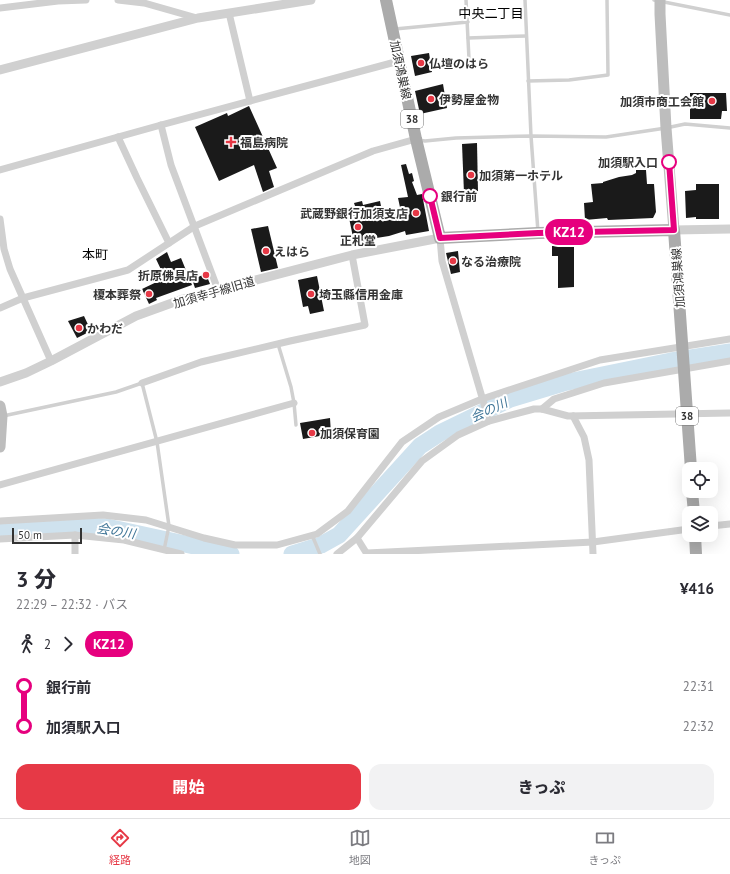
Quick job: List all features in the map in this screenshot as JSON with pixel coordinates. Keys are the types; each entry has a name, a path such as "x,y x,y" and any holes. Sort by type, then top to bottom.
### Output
{"main road":[{"name":"加須鴻巣線","path":"386,0 416,140 440,238"},
{"path":"440,238 538,233 674,230 658,0"},
{"name":"加須鴻巣線","path":"674,230 690,462"},
{"path":"0,447 1,411"},
{"path":"695,542 696,554"}],"street":[{"path":"0,8 58,1 86,0"},
{"path":"118,0 144,2 198,18"},
{"path":"0,70 198,18 289,2 311,0"},
{"path":"229,13 250,101"},
{"path":"0,170 399,61"},
{"path":"161,125 171,165 218,290"},
{"path":"118,137 169,243"},
{"path":"0,308 23,298 128,270 195,226 373,152 416,140"},
{"path":"0,219 4,249 10,268 51,361"},
{"path":"674,230 730,229"},
{"path":"440,238 442,261 489,421"},
{"name":"加須幸手線旧道","path":"0,382 26,373 51,361 136,316 183,299 352,255 440,238"},
{"path":"142,383 201,362 366,325 352,255"},
{"path":"0,521 103,515 146,520 204,538 235,545 277,545 317,534 348,511 402,442 439,417 482,399 600,360 682,348 730,338"},
{"path":"542,409 554,399 604,383 683,366 730,362"},
{"path":"0,485 294,403"},
{"path":"337,554 357,538 422,461 458,435 489,421 534,409 542,409 573,416 730,413"},
{"path":"573,416 584,437 589,460 593,554"},
{"path":"718,525 730,524"},
{"path":"357,538 367,553 593,542 682,530"},
{"path":"75,535 75,554"},
{"path":"0,539 75,535 124,540 181,554"}],"lane":[{"path":"466,0 469,59"},
{"path":"525,0 531,136 538,233"},
{"path":"528,81 569,80 608,74 607,0"},
{"path":"658,0 730,15"},
{"path":"392,29 468,22"},
{"path":"468,38 526,36"},
{"path":"416,140 425,142 456,138 531,136 606,137 685,124 730,128"},
{"path":"278,344 291,387 296,425"},
{"path":"1,411 116,392 142,383 156,442 169,526 164,550"},
{"path":"312,535 320,554"}],"building":[{"path":"429,53 432,72 415,76 411,56"},
{"path":"443,84 447,108 420,114 415,91"},
{"path":"690,93 726,93 727,111 722,111 721,119 690,119"},
{"path":"249,106 277,168 269,171 274,187 263,192 254,165 219,181 195,127 227,113 228,116"},
{"path":"477,143 478,192 464,193 462,144"},
{"path":"406,164 409,174 412,173 414,181 412,182 417,195 422,194 429,231 406,235 405,231 389,236 370,239 371,243 355,247 347,208 355,206 354,203 362,201 363,205 380,201 383,216 401,212 398,198 408,197 401,165"},
{"path":"636,170 646,170 647,184 654,184 656,212 653,218 608,220 607,218 585,220 584,203 593,202 591,184 603,183 619,177 632,175 636,173"},
{"path":"696,184 719,184 719,219 696,219 696,217 686,218 685,191 696,190"},
{"path":"268,226 278,268 261,272 251,229"},
{"path":"552,246 574,246 574,287 558,288 558,256 552,256"},
{"path":"458,251 460,272 451,274 446,253"},
{"path":"167,252 171,262 181,258 192,285 156,298 157,300 149,304 142,289 165,278 156,259"},
{"path":"206,274 210,284 195,288 192,279"},
{"path":"317,276 324,311 310,314 308,306 303,307 298,280"},
{"path":"84,316 91,331 77,338 68,321"},
{"path":"330,418 331,434 303,439 300,423"}],"waterway":[{"name":"会の川","path":"292,554 321,545 339,535 420,446 440,433 510,399 563,383 671,361 730,352"},
{"name":"会の川","path":"0,529 40,525 107,527 231,554"}],"bus line":[{"name":"KZ12","path":"430,196 440,238 538,233 674,230 669,162"}],"place":[{"name":"仏壇のはら","path":"421,63"},
{"name":"伊勢屋金物","path":"431,99"},
{"name":"加須市商工会館","path":"712,101"},
{"name":"福島病院","path":"231,142"},
{"name":"加須駅入口","path":"669,162"},
{"name":"加須第一ホテル","path":"471,175"},
{"name":"銀行前","path":"430,196"},
{"name":"武蔵野銀行加須支店","path":"416,213"},
{"name":"正札堂","path":"358,227"},
{"name":"えはら","path":"266,251"},
{"name":"なる治療院","path":"453,261"},
{"name":"折原佛具店","path":"206,275"},
{"name":"榎本葬祭","path":"149,294"},
{"name":"埼玉縣信用金庫","path":"311,294"},
{"name":"かわだ","path":"79,328"},
{"name":"加須保育園","path":"312,433"}],"district":[{"name":"中央二丁目","path":"491,13"},
{"name":"本町","path":"95,254"}]}
